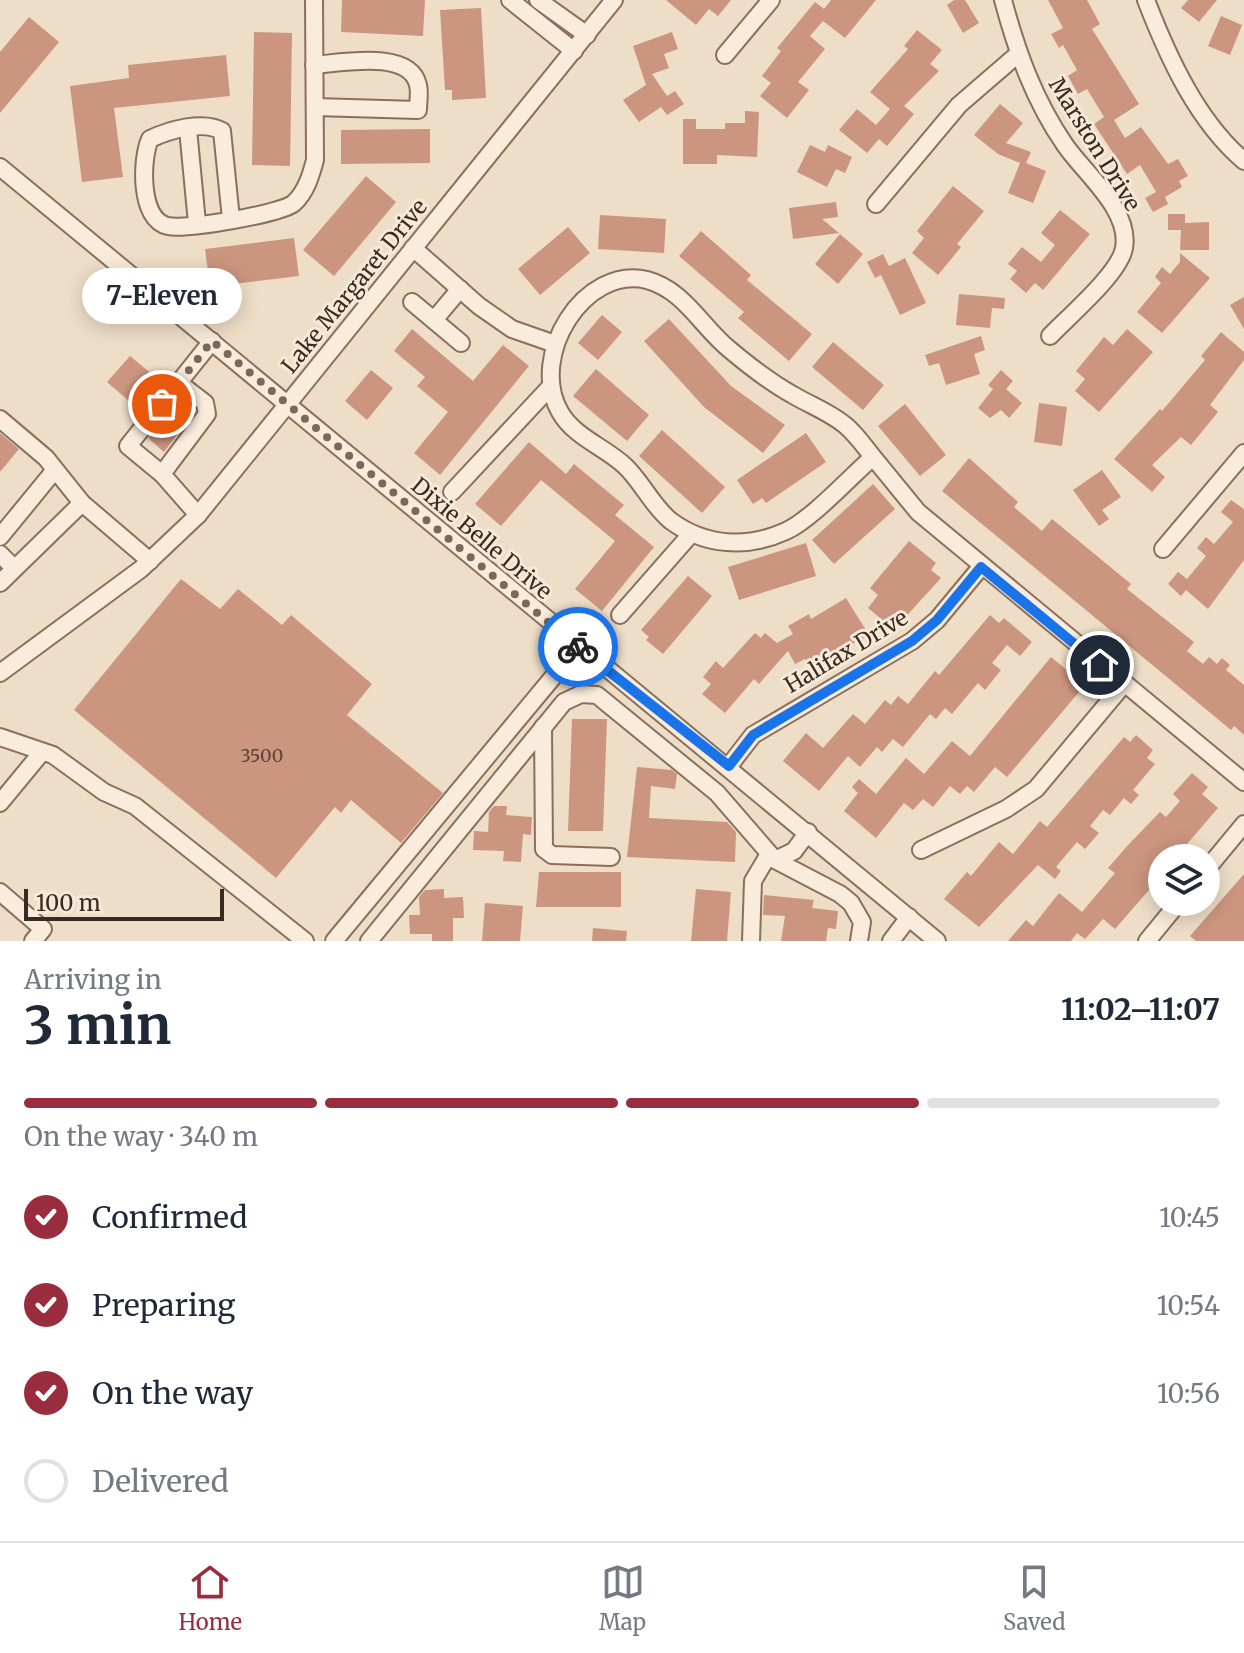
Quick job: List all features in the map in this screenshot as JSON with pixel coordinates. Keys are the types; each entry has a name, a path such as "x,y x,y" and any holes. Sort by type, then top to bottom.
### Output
{"street":[{"path":"231,219 222,131 213,126 167,131 150,139 143,155 147,204 157,219 168,226 197,223 276,214 294,203 308,184 315,160 314,0"},
{"path":"510,0 574,51"},
{"path":"538,0 587,35"},
{"name":"Lake Margaret Drive","path":"0,673 150,561 198,515 614,0"},
{"path":"725,55 771,0"},
{"name":"Marston Drive","path":"1003,0 1018,54 1037,100 1065,145 1122,222 1124,248 1116,265 1050,336"},
{"path":"1146,0 1161,37 1196,103 1226,145 1244,161"},
{"path":"876,204 959,105 1018,54"},
{"path":"314,65 399,63 411,71 418,84 418,110 315,107"},
{"path":"188,129 197,223"},
{"name":"Dixie Belle Drive","path":"0,167 578,647 729,766 808,832 914,929 937,941"},
{"path":"413,248 512,329 555,344"},
{"path":"873,457 787,531 722,544 691,534 668,519 623,464 578,433 560,413 551,386 549,358 571,313 597,291 626,276 650,281 674,292 727,348 848,427 873,457 918,512 1123,685 1244,782"},
{"path":"434,320 460,289"},
{"path":"412,302 461,343"},
{"path":"198,515 162,474 128,446 212,341"},
{"path":"162,474 207,414 205,403 179,383"},
{"path":"452,492 551,386"},
{"path":"0,419 46,458 82,503 150,561"},
{"path":"1163,549 1244,453"},
{"path":"0,537 54,471"},
{"path":"0,583 82,503"},
{"path":"620,615 691,534"},
{"path":"0,554 14,568"},
{"name":"Halifax Drive","path":"729,766 753,735 912,641 937,620 981,567"},
{"path":"334,941 578,647"},
{"path":"921,850 1006,809 1036,789 1123,685"},
{"path":"369,941 564,702 581,694 597,695 717,793 772,857 851,903 862,922 859,941"},
{"path":"543,727 544,849 560,856 611,857"},
{"path":"0,737 53,755 104,792 135,806 305,941"},
{"path":"0,803 42,752"},
{"path":"1220,853 1244,824"},
{"path":"751,941 753,881 772,857 794,851 808,832"},
{"path":"0,892 43,929 33,941"},
{"path":"1147,941 1168,916"},
{"path":"891,941 914,929"}],"building":[{"path":"342,0 425,0 423,36 341,32"},
{"path":"666,0 731,0 718,16 709,9 696,25"},
{"path":"831,0 876,0 845,38 823,21 810,36 825,49 798,82 809,90 787,118 760,96 771,83 762,76 781,51 777,48 815,2 824,9"},
{"path":"954,0 965,0 979,23 963,33 947,5"},
{"path":"1048,0 1087,0 1100,24 1092,29 1139,104 1114,120 1125,138 1141,127 1168,164 1178,159 1188,176 1179,181 1182,187 1165,197 1168,204 1153,212 1145,198 1156,192 1140,165 1127,174 1094,124 1104,117 1087,89 1078,94 1068,76 1077,70 1063,45 1059,48 1051,34 1063,28"},
{"path":"1188,0 1217,0 1199,22 1181,8"},
{"path":"481,8 486,98 452,100 452,90 445,90 440,10"},
{"path":"1221,16 1242,25 1230,55 1208,46"},
{"path":"29,17 59,42 0,113 0,52"},
{"path":"917,30 942,50 930,64 939,71 904,106 914,114 887,146 879,139 867,153 839,130 857,109 876,125 890,109 870,92 908,49 904,46"},
{"path":"254,32 292,33 290,166 252,165"},
{"path":"672,32 678,49 664,54 669,68 652,74 667,96 675,91 684,104 667,115 661,107 639,122 623,100 646,85 633,46"},
{"path":"226,55 230,96 114,108 123,177 82,182 70,86 129,78 128,65"},
{"path":"1000,104 1023,123 1006,143 1031,152 1026,163 1046,171 1033,203 1008,193 1020,163 998,154 974,135"},
{"path":"745,111 759,112 757,157 717,155 717,164 683,164 683,119 696,119 696,129 725,129 725,123 745,123"},
{"path":"430,129 430,163 341,164 341,130"},
{"path":"810,145 825,152 828,145 852,157 845,173 836,169 827,187 797,172"},
{"path":"366,176 396,202 334,276 303,250"},
{"path":"953,186 984,211 957,244 961,247 938,275 912,253 924,238 917,231"},
{"path":"836,202 838,217 822,219 839,233 793,239 789,208"},
{"path":"1060,210 1090,234 1043,290 1035,283 1026,293 1010,279 1017,271 1008,264 1022,247 1041,262 1055,245 1041,233"},
{"path":"1168,214 1185,214 1185,223 1209,222 1209,250 1180,250 1181,230 1168,230"},
{"path":"600,215 666,219 664,253 598,249"},
{"path":"568,227 590,253 540,295 518,269"},
{"path":"701,231 751,275 747,280 812,334 789,361 738,318 744,312 679,256"},
{"path":"840,234 863,254 838,284 815,264"},
{"path":"294,238 299,276 210,287 205,249"},
{"path":"1180,253 1210,278 1162,333 1137,312 1161,283 1155,277 1162,267 1170,274 1180,262"},
{"path":"883,254 889,266 905,258 926,303 900,315 881,275 875,278 867,262"},
{"path":"959,294 1005,298 1004,309 992,308 990,328 956,325"},
{"path":"1244,297 1244,329 1230,305"},
{"path":"602,315 622,332 598,360 578,343"},
{"path":"669,319 731,386 785,425 763,453 704,407 644,341"},
{"path":"412,329 473,381 503,345 529,366 440,475 414,453 448,412 417,386 425,377 394,351"},
{"path":"1127,329 1153,352 1099,412 1075,391 1085,379 1076,371 1104,337 1113,345"},
{"path":"1221,332 1244,352 1244,360 1210,405 1218,412 1191,445 1181,437 1152,465 1165,477 1152,492 1114,459 1160,409 1162,411 1205,360 1201,356"},
{"path":"981,336 985,350 974,354 980,374 946,385 939,363 929,366 925,355"},
{"path":"833,342 884,385 863,410 812,367"},
{"path":"130,356 153,375 130,402 107,382"},
{"path":"596,369 649,415 627,441 573,396"},
{"path":"371,370 393,388 367,420 345,401"},
{"path":"1001,370 1013,381 1006,389 1022,403 1009,418 1001,410 990,418 978,408 993,389 988,385"},
{"path":"181,398 195,411 164,452 148,438"},
{"path":"1039,403 1067,407 1062,446 1034,442"},
{"path":"905,404 946,455 920,476 878,426"},
{"path":"662,430 725,487 702,513 639,456"},
{"path":"0,433 19,449 0,472"},
{"path":"806,433 826,462 766,503 762,498 753,504 737,480"},
{"path":"529,442 566,474 574,464 624,505 615,515 654,547 602,611 575,589 615,541 541,480 501,526 475,504"},
{"path":"969,458 1018,502 1014,507 1042,531 1052,519 1131,584 1127,589 1194,642 1187,651 1203,664 1209,657 1217,664 1222,658 1230,665 1226,670 1244,685 1244,735 1234,726 1231,730 942,491"},
{"path":"1102,470 1121,497 1102,510 1109,519 1099,526 1073,490"},
{"path":"873,484 895,509 834,564 812,540"},
{"path":"1231,500 1244,509 1244,560 1208,609 1186,590 1181,596 1168,584 1178,572 1187,579 1206,556 1197,548 1206,537 1214,544 1233,522 1221,512"},
{"path":"909,541 936,563 931,570 941,578 900,623 892,617 887,624 868,608 878,595 870,588"},
{"path":"806,543 816,576 739,600 728,567"},
{"path":"688,576 712,596 663,654 646,640 649,637 641,630"},
{"path":"181,579 220,609 238,589 282,625 291,615 372,684 347,715 443,793 401,843 351,800 341,813 335,807 276,878 74,710"},
{"path":"846,598 869,635 810,667 805,659 795,664 788,651 759,684 754,679 725,713 702,694 711,684 703,677 716,661 723,668 755,633 761,638 765,633 777,643 793,634 788,626 809,614 811,619"},
{"path":"990,615 999,623 1004,618 1032,642 1020,656 1007,645 992,663 1001,670 985,690 978,683 952,714 945,708 936,719 930,714 903,747 893,739 882,752 877,747 860,767 848,756 819,791 783,761 806,733 823,748 853,714 865,724 885,700 891,705 898,696 908,704 935,671 939,675"},
{"path":"1051,657 1085,685 1007,777 995,767 974,792 967,786 960,794 950,786 933,807 923,799 913,810 904,803 876,838 844,811 858,793 852,787 859,779 876,794 906,758 924,774 952,741 970,756"},
{"path":"572,719 607,719 603,831 568,831"},
{"path":"1136,735 1153,750 1147,758 1155,764 1133,790 1139,795 1131,804 1124,798 1110,815 1103,810 1090,826 1099,833 1085,849 1077,842 1056,867 1061,871 1055,879 1038,865 979,927 944,899 967,872 971,876 999,842 1013,854 1040,821 1047,827 1124,737 1130,742"},
{"path":"637,767 672,770 677,774 675,789 651,786 649,818 727,822 736,832 735,862 627,857"},
{"path":"1192,773 1208,787 1202,794 1218,808 1187,844 1148,844 1148,891 1115,929 1103,919 1085,939 1077,933 1071,941 1008,941 1026,920 1033,926 1059,893 1082,912 1115,873 1108,868 1129,844 1160,812 1166,817 1180,801 1173,794"},
{"path":"494,806 507,806 506,815 532,817 531,835 523,834 521,862 503,861 504,851 473,850 474,831 488,832 489,812"},
{"path":"539,872 621,872 621,907 536,907"},
{"path":"1244,874 1244,941 1196,941 1190,936 1207,916 1220,916 1220,902"},
{"path":"444,889 444,898 463,897 464,918 453,918 453,941 432,941 432,934 410,934 409,915 420,915 419,897 425,890"},
{"path":"696,889 731,892 727,941 691,941"},
{"path":"764,895 814,900 812,908 838,911 836,929 828,928 826,941 781,941 785,916 763,915"},
{"path":"485,903 523,906 520,941 482,941"},
{"path":"593,928 627,931 626,941 592,941"}],"way so far":[{"path":"162,404 212,341 578,647"}],"place":[{"name":"7-Eleven","path":"162,404"}],"route":[{"path":"578,647 729,766 753,735 912,641 937,620 981,567 1100,665"}]}
